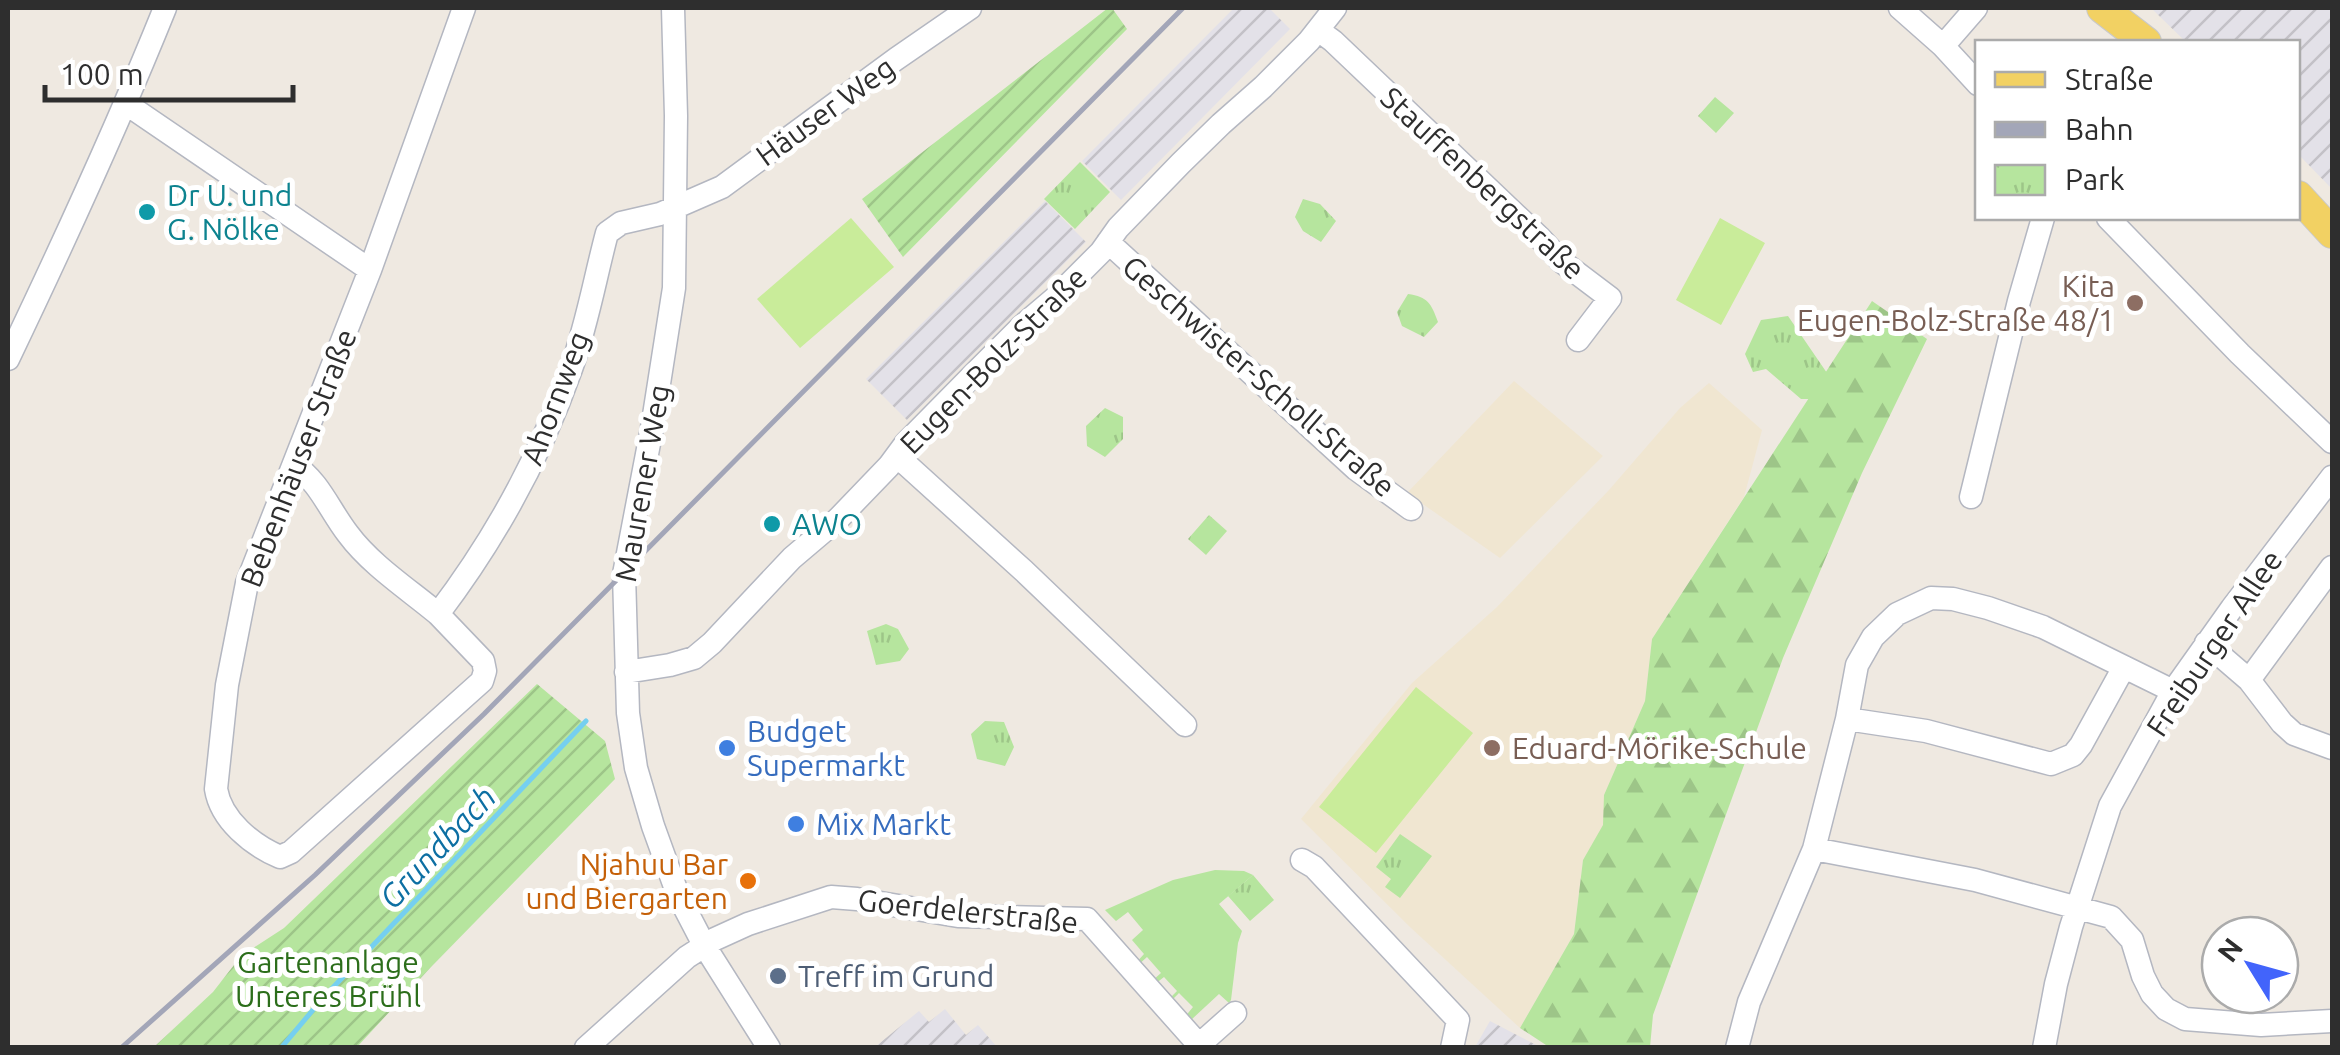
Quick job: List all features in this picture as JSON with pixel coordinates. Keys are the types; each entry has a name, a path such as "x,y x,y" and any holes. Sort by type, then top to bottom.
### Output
{"main road":[{"path":"2102,8 2143,40"},
{"path":"2300,198 2332,233"}],"street":[{"path":"8,359 165,8"},
{"name":"Bebenhäuser Straße","path":"438,614 482,661 482,681 290,852 280,857 265,851 226,816 216,788 227,684 247,583 370,270 464,8"},
{"name":"Maurener Weg","path":"674,8 674,288 624,574 628,713 639,778 678,894 704,946 769,1048"},
{"name":"Häuser Weg","path":"676,208 722,187 970,8"},
{"name":"Eugen-Bolz-Straße","path":"626,672 670,665 704,651 792,558 838,520 974,374 1054,300 1194,150 1263,88 1336,8"},
{"path":"1900,8 1975,81"},
{"path":"1943,46 1976,12"},
{"name":"Stauffenbergstraße","path":"1318,30 1561,261 1610,298 1578,340"},
{"path":"125,103 370,270"},
{"name":"Ahornweg","path":"438,614 487,546 526,476 572,365 607,234 621,223 676,208"},
{"path":"1971,497 2041,220"},
{"path":"2110,220 2332,442"},
{"name":"Geschwister-Scholl-Straße","path":"1108,242 1356,469 1411,509"},
{"path":"897,456 1185,725"},
{"path":"294,465 310,476 349,537 438,614"},
{"name":"Freiburger Allee","path":"2044,1048 2056,984 2110,806 2173,691 2332,477"},
{"path":"2249,680 2332,567"},
{"path":"1738,1048 1750,1002 1814,848 1857,665 1873,636 1897,614 1931,598 1966,602 2040,626 2173,691"},
{"path":"2206,643 2249,680 2294,734 2332,748"},
{"path":"1847,719 1926,731 2050,764 2072,755 2081,745 2124,667"},
{"path":"1814,848 1975,880 2110,917 2132,940 2152,994 2166,1009 2185,1019 2261,1025 2332,1021"},
{"path":"1302,860 1314,867 1458,1020 1452,1048"},
{"name":"Goerdelerstraße","path":"704,946 748,924 831,897 958,916 1087,918 1198,1045 1235,1013"},
{"path":"586,1048 704,946"}],"shaded area":[{"path":"1234,8 1269,8 1290,29 1121,200 1082,161"},
{"path":"2151,8 2332,8 2332,189 2300,156 2300,40 2184,40"},
{"path":"1045,201 1086,242 907,420 866,379"},
{"path":"1514,381 1603,456 1500,558 1407,493"},
{"name":"Eduard-Mörike-Schule","path":"1709,383 1762,430 1744,497 1652,639 1645,701 1604,795 1604,825 1583,860 1574,934 1520,1028 1301,819 1412,683 1497,607 1609,490 1680,408"},
{"path":"945,1009 966,1035 978,1025 997,1047 875,1047 919,1011 929,1022"},
{"path":"1490,1021 1540,1047 1475,1047"}],"green space":[{"path":"1108,8 1127,29 903,257 862,199"},
{"path":"1715,97 1734,113 1716,133 1698,116"},
{"path":"1080,162 1110,192 1075,229 1044,199"},
{"path":"1303,199 1320,204 1336,221 1321,242 1303,231 1295,217"},
{"path":"851,218 894,267 800,348 757,299"},
{"path":"1720,218 1765,243 1721,325 1676,300"},
{"path":"1408,294 1428,302 1438,322 1424,337 1402,326 1397,312"},
{"path":"1872,301 1927,339 1862,473 1783,658 1653,1015 1650,1047 1549,1047 1520,1028 1574,934 1583,860 1603,825 1604,795 1645,701 1652,639"},
{"path":"1788,316 1827,373 1811,399 1801,399 1766,369 1753,372 1745,354 1761,320"},
{"path":"1105,408 1123,417 1123,439 1105,457 1087,446 1086,426"},
{"path":"1209,515 1227,531 1206,555 1188,539"},
{"path":"886,624 898,629 909,649 900,661 876,665 867,631"},
{"name":"Gartenanlage Unteres Brühl","path":"537,684 605,741 615,779 357,1047 154,1047 213,992 241,956 284,928"},
{"path":"1416,687 1473,733 1376,853 1319,807"},
{"path":"985,721 1004,722 1014,747 1005,766 977,759 971,734"},
{"path":"1400,834 1432,856 1400,898 1385,887 1391,879 1376,867"},
{"path":"1215,870 1253,875 1219,904 1242,931 1231,1000 1229,1003 1219,994 1191,1020 1184,1018 1193,1007 1179,993 1168,1000 1177,991 1164,977 1155,984 1152,981 1161,973 1147,957 1135,964 1144,954 1132,940 1143,930 1128,912 1116,921 1105,910 1173,880"},
{"path":"1253,875 1274,900 1250,921 1228,896"}],"waterway":[{"name":"Grundbach","path":"281,1048 323,998 586,721"}],"railway":[{"path":"121,1048 315,875 484,714 1183,8"}],"place":[{"name":"Dr U. und G. Nölke","path":"147,212"},
{"name":"Kita Eugen-Bolz-Straße 48/1","path":"2135,303"},
{"name":"AWO","path":"772,524"},
{"name":"Budget Supermarkt","path":"727,748"},
{"name":"Eduard-Mörike-Schule","path":"1492,748"},
{"name":"Mix Markt","path":"796,824"},
{"name":"Njahuu Bar und Biergarten","path":"748,881"},
{"name":"Treff im Grund","path":"778,976"}]}
